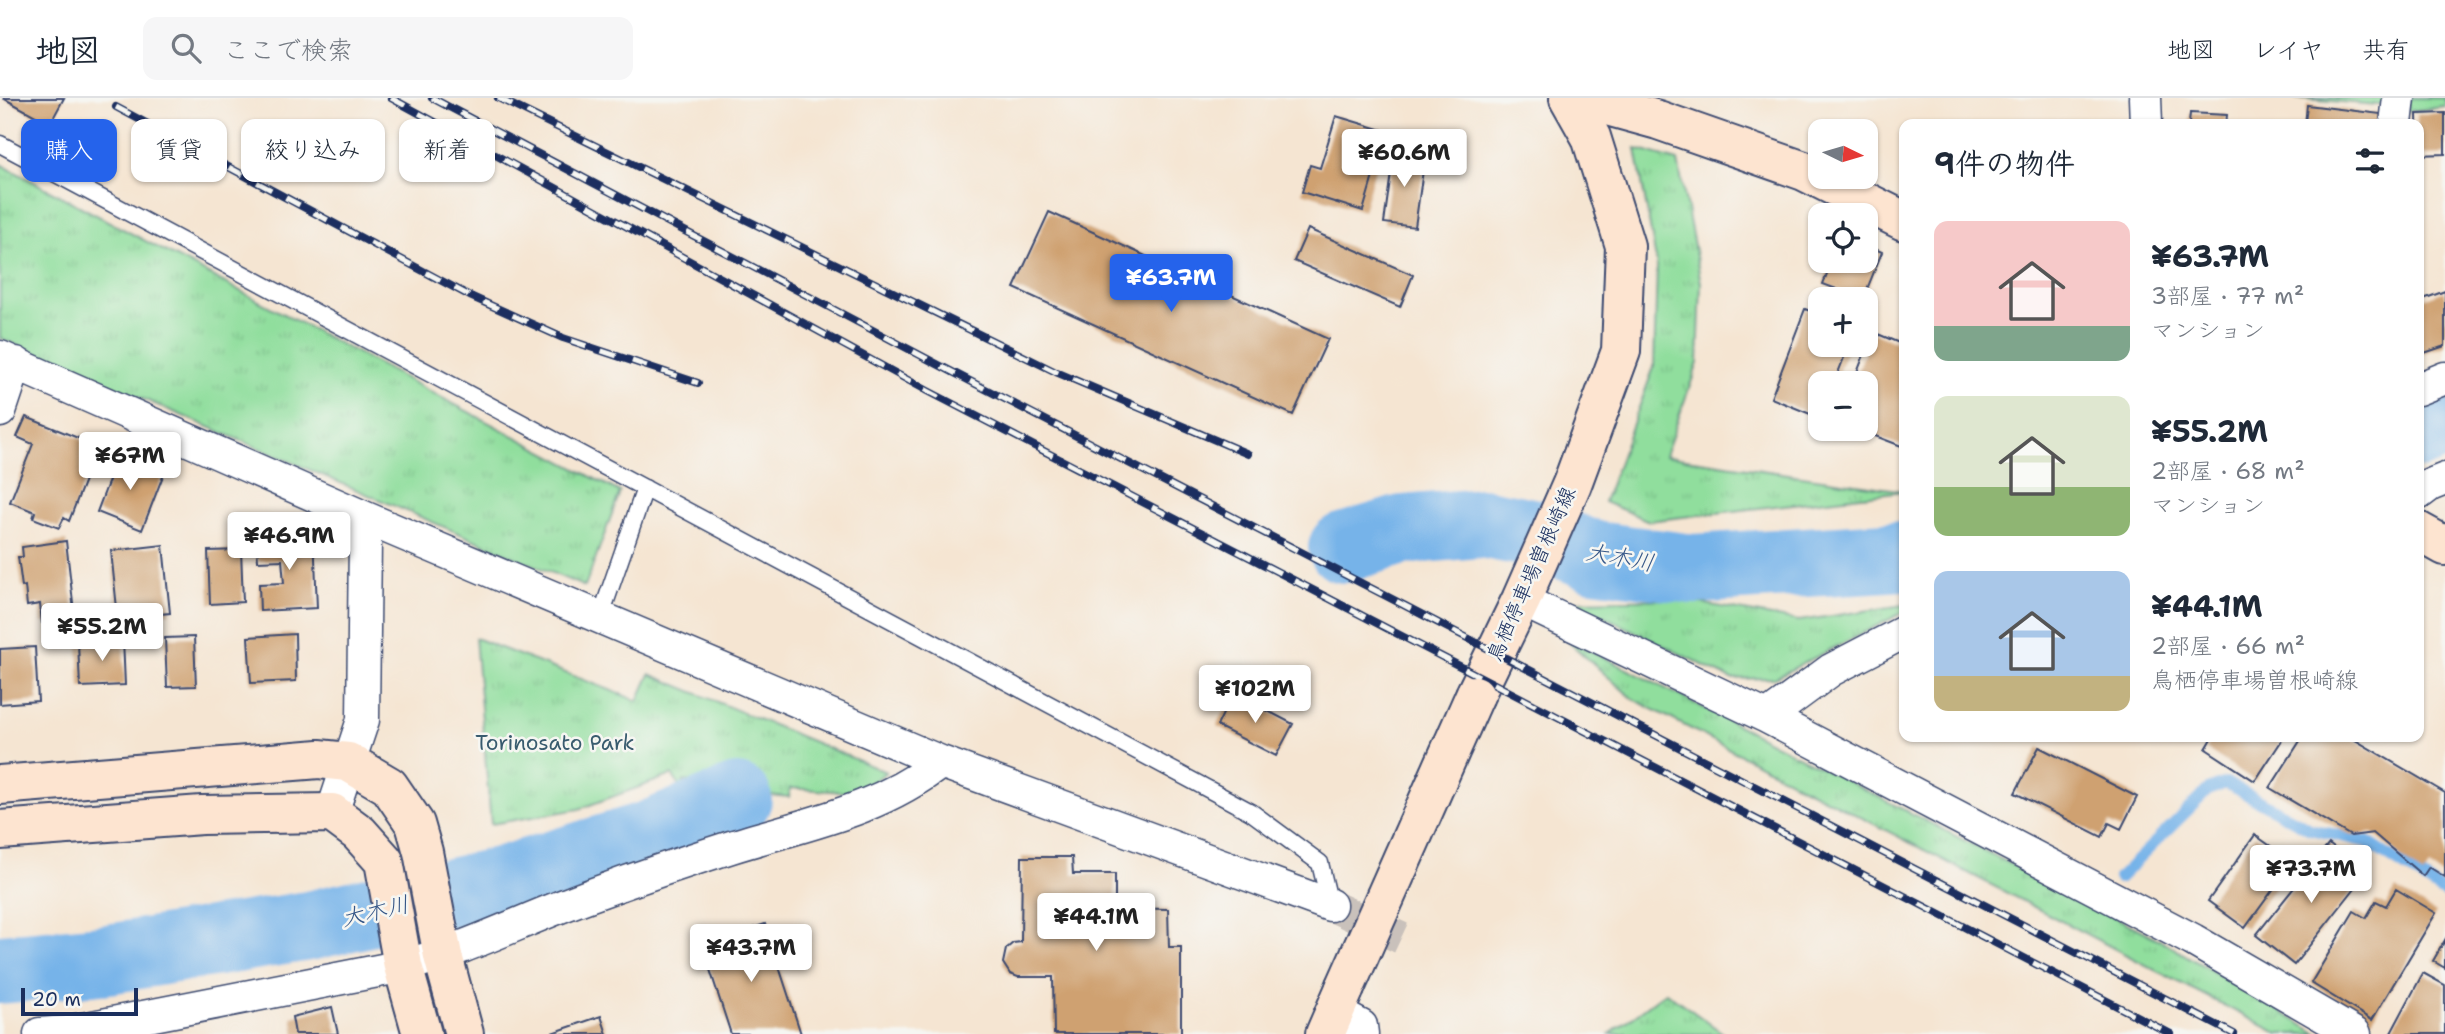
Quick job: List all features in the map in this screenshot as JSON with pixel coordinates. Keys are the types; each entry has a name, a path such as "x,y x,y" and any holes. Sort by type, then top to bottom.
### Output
{"main road":[{"name":"鳥栖停車場曽根崎線","path":"1342,1017 1475,695 1521,600 1572,484 1621,351 1625,246 1591,137 1569,98"},
{"path":"1578,98 1658,120 1804,171 1899,218"},
{"path":"2424,534 2445,546"},
{"path":"0,785 319,759 348,762 389,786 415,824 443,956 464,1034"},
{"path":"0,830 202,815 332,813 359,833 384,861 403,966 422,1034"}],"street":[{"path":"2145,98 2146,119"},
{"path":"2397,119 2399,98"},
{"path":"0,411 8,360 368,519 941,762 1330,905"},
{"path":"2424,386 2445,378"},
{"path":"2424,490 2445,479"},
{"path":"332,813 363,720 365,539 368,519"},
{"path":"1521,600 1767,718 2193,940 2355,1034"},
{"path":"1767,718 1831,670 1899,635"},
{"path":"58,1033 443,956 589,896 730,848 856,811 916,782 941,762"}],"lane":[{"path":"0,144 1251,812 1320,863 1330,905"},
{"path":"600,618 645,488"}],"green space":[{"path":"2294,98 2389,98 2389,106"},
{"path":"2409,98 2445,98 2445,107 2407,111"},
{"path":"1636,149 1678,161 1701,283 1698,363 1665,456 1899,492 1649,521 1604,502 1654,367 1657,266"},
{"path":"0,164 21,175 21,182 34,182 620,492 585,587 0,338"},
{"path":"1678,599 1799,621 1899,606 1899,615 1775,678 1731,679 1573,601"},
{"path":"1562,636 2160,940 2318,1034 2279,1034 1633,699"},
{"name":"Torinosato Park","path":"475,638 638,701 650,674 886,772 858,793 790,788 789,797 746,793 746,787 684,781 682,789 672,775 579,809 491,824"},
{"path":"1666,992 1724,1034 1610,1034"}],"building":[{"path":"3,98 64,98 53,119 41,119"},
{"path":"2307,105 2381,114 2380,119 2306,119"},
{"path":"2190,113 2227,115 2227,119 2189,119"},
{"path":"2445,113 2445,154 2424,155 2424,119 2417,119 2417,114"},
{"path":"1336,116 1386,131 1363,211 1302,192 1310,165 1320,168"},
{"path":"1394,151 1425,156 1415,227 1384,223"},
{"path":"1049,212 1328,339 1293,415 1014,288"},
{"path":"1308,229 1413,275 1400,307 1294,261"},
{"path":"1827,273 1874,273 1868,287 1831,287 1823,284"},
{"path":"2445,291 2445,346 2424,353 2424,299"},
{"path":"1805,309 1808,310 1808,357 1844,357 1839,371 1808,371 1808,413 1771,398"},
{"path":"1878,334 1899,343 1899,445 1878,437 1878,371 1858,371 1863,357 1878,357"},
{"path":"26,417 98,446 69,521 64,518 59,528 33,518 35,512 10,502 33,444 17,437"},
{"path":"119,454 164,473 142,530 97,512"},
{"path":"314,534 317,608 260,611 259,584 284,583 282,560 258,561 256,536"},
{"path":"66,541 75,620 42,623 40,604 27,606 18,557 23,557 22,547"},
{"path":"163,545 170,613 118,618 111,551"},
{"path":"241,550 243,602 210,604 208,551"},
{"path":"295,634 296,681 251,683 248,637"},
{"path":"194,637 196,686 167,687 165,638"},
{"path":"123,639 125,685 80,687 78,642"},
{"path":"35,647 38,701 0,704 0,649"},
{"path":"1233,693 1293,724 1276,756 1217,726"},
{"path":"2210,742 2281,742 2255,781 2206,749"},
{"path":"2299,742 2358,742 2445,793 2445,877 2429,867 2423,876 2373,833 2351,836 2270,788"},
{"path":"2039,747 2137,797 2121,829 2109,823 2102,837 2015,793"},
{"path":"2255,835 2293,862 2245,928 2208,901"},
{"path":"2329,844 2366,874 2294,965 2256,935"},
{"path":"1022,857 1072,857 1073,874 1115,874 1115,908 1168,909 1169,947 1181,947 1181,1034 1054,1034 1053,977 1018,977 1010,974 1003,963 1006,949 1013,943 1021,942"},
{"path":"2396,889 2436,913 2372,1020 2311,983 2354,911 2366,918 2376,901 2386,906"},
{"path":"765,924 801,1034 731,1034 702,945"},
{"path":"2445,940 2445,968 2433,961"},
{"path":"2423,973 2445,985 2445,1034 2391,1033"},
{"path":"332,1007 338,1034 295,1034 292,1017"},
{"path":"601,1016 607,1034 549,1034"}],"waterway":[{"name":"大木川","path":"2424,432 2445,423"},
{"name":"大木川","path":"1343,548 1402,530 1481,523 1537,534 1594,556 1693,569 1899,556"},
{"path":"2119,878 2208,790 2226,783 2310,829 2367,842 2445,893"},
{"name":"大木川","path":"0,969 102,960 308,926 503,881 648,836 737,799"}],"tunnel":[{"path":"1330,905 1401,938"}],"railway":[{"path":"391,98 928,391 2171,1034"},
{"path":"432,98 939,365 2234,1034"},
{"path":"498,98 1056,372 1248,454"},
{"path":"116,107 470,296 563,338 698,383"}]}
